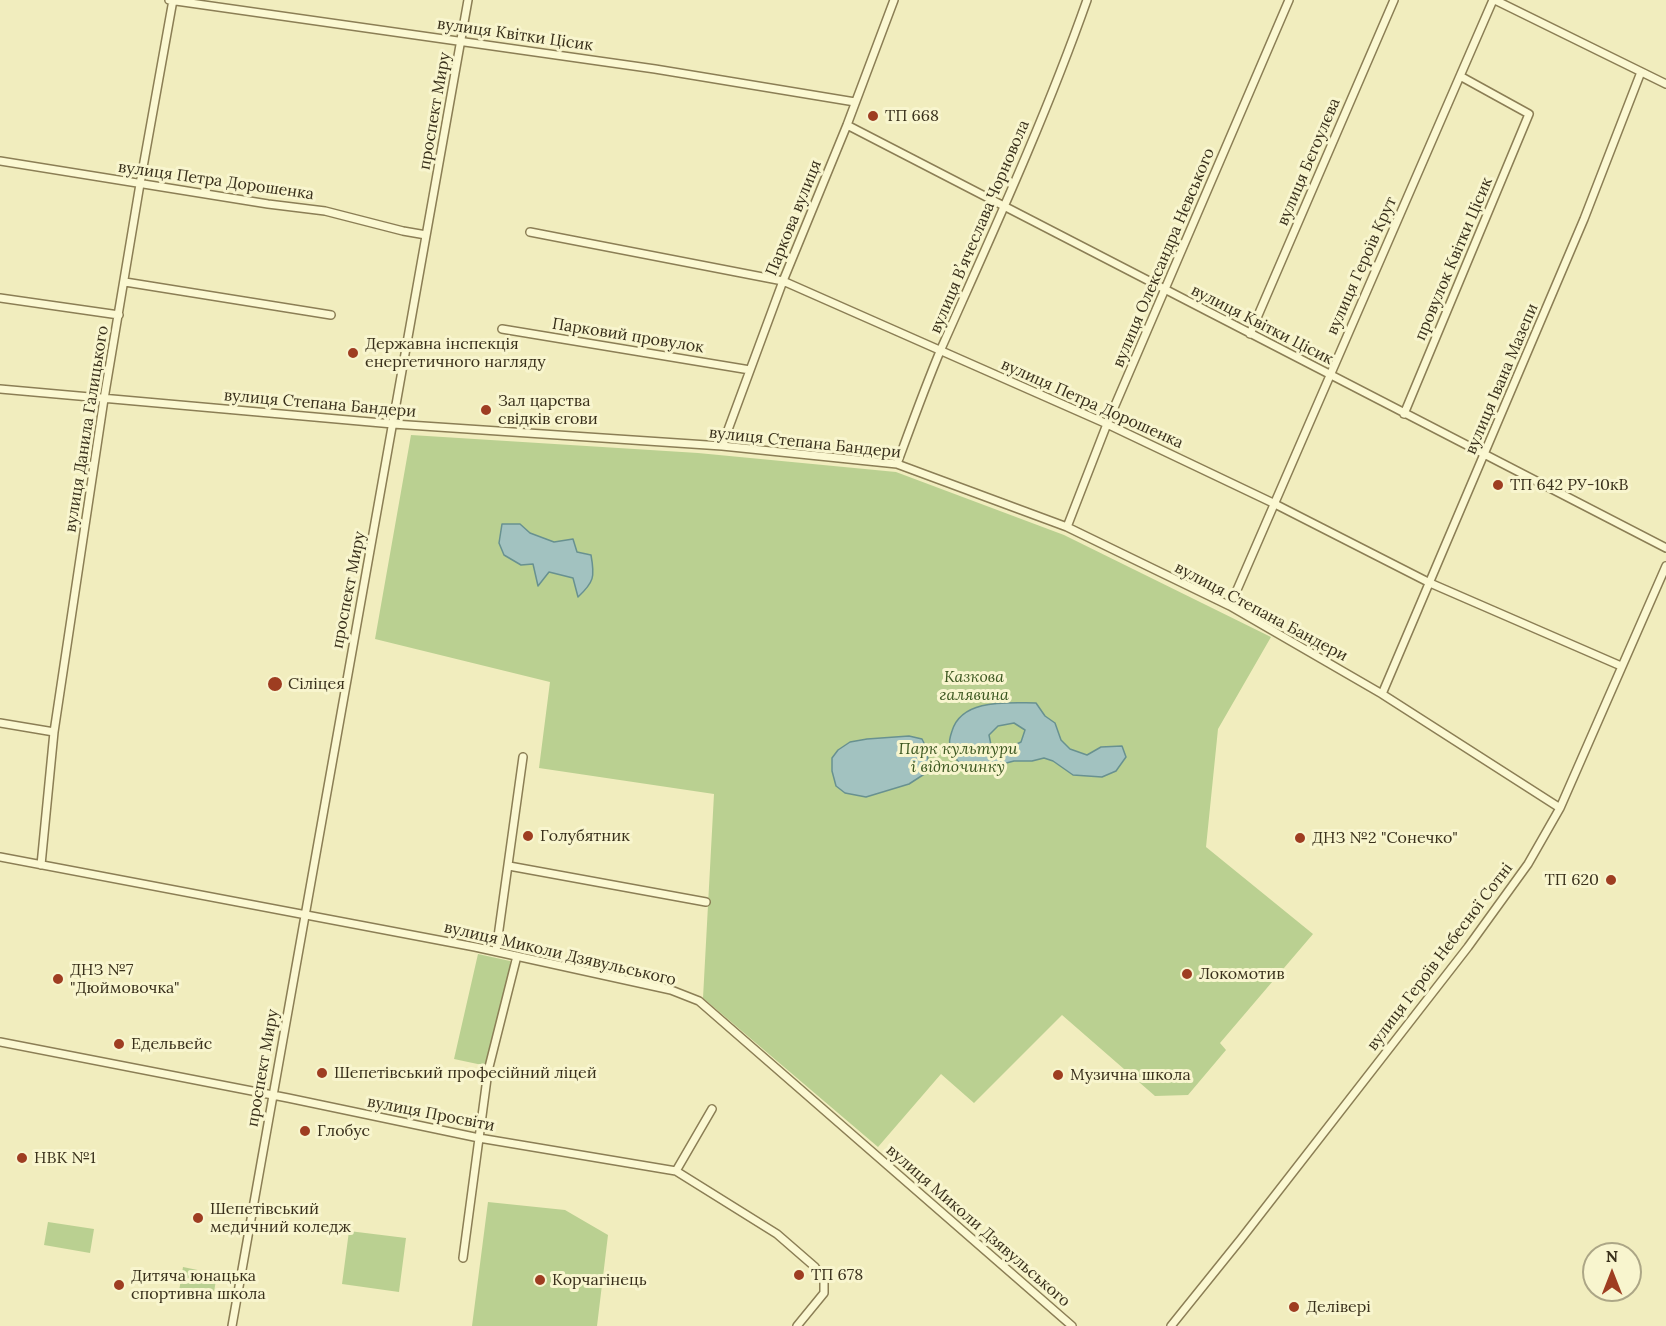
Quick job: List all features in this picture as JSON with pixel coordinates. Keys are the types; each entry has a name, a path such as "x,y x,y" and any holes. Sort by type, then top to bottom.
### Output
{"street":[{"name":"вулиця Квітки Цісик","path":"172,0 655,69 855,102"},
{"name":"вулиця Данила Галицького","path":"41,865 54,732 104,399 172,0"},
{"name":"проспект Миру","path":"232,1326 468,0"},
{"name":"Паркова вулиця","path":"722,446 783,281 847,125 894,0"},
{"name":"вулиця Вʼячеслава Чорновола","path":"897,464 940,352 1005,207 1069,51 1087,0"},
{"name":"вулиця Олександра Невського","path":"1067,527 1107,424 1289,0"},
{"name":"вулиця Бєгоулєва","path":"1250,334 1394,0"},
{"path":"1494,0 1666,84"},
{"name":"вулиця Героїв Крут","path":"1230,606 1494,0"},
{"name":"вулиця Івана Мазепи","path":"1382,694 1584,219 1641,72"},
{"name":"провулок Квітки Цісик","path":"1404,414 1529,114 1460,76"},
{"name":"вулиця Квітки Цісик","path":"847,125 1666,548"},
{"name":"вулиця Петра Дорошенка","path":"0,161 325,211 426,235"},
{"name":"вулиця Петра Дорошенка","path":"530,232 783,281 1107,424 1274,503 1430,582 1621,666"},
{"path":"125,282 331,315"},
{"path":"0,298 119,315"},
{"name":"Парковий провулок","path":"502,329 750,370"},
{"name":"вулиця Степана Бандери","path":"0,389 393,424 722,446 897,464 1067,527 1230,606 1382,694 1560,808"},
{"name":"вулиця Героїв Небесної Сотні","path":"1171,1326 1468,947 1528,864 1560,808 1666,566"},
{"path":"0,723 54,732"},
{"path":"496,951 523,757"},
{"name":"вулиця Миколи Дзявульського","path":"0,857 496,951 670,990 699,1001 1072,1326"},
{"path":"509,866 706,902"},
{"path":"463,1258 488,1071 517,956"},
{"name":"вулиця Просвіти","path":"0,1042 479,1138 676,1171 777,1234 815,1267 824,1280 824,1293 797,1326"},
{"path":"676,1171 712,1109"}],"green space":[{"name":"Парк культури і відпочинку","path":"411,435 698,453 896,472 1064,535 1271,637 1218,729 1206,847 1313,934 1220,1043 1226,1050 1188,1095 1155,1096 1062,1015 974,1103 941,1074 878,1147 703,998 714,794 539,768 550,682 375,639"},
{"path":"478,954 510,961 512,967 487,1066 454,1059"},
{"name":"Корчагінець","path":"488,1202 565,1210 608,1235 597,1326 472,1326"},
{"path":"48,1222 94,1229 90,1253 44,1245"},
{"path":"349,1231 406,1238 399,1292 342,1284"},
{"path":"183,1267 217,1274 213,1298 179,1291"}],"water":[{"path":"502,524 520,524 530,533 554,542 573,539 577,552 591,555 593,574 590,583 578,597 573,578 549,572 538,586 533,564 521,565 504,555 499,543"},
{"path":"1000,703 1036,703 1045,716 1055,723 1061,740 1070,749 1087,755 1101,747 1122,746 1126,757 1116,771 1102,777 1073,775 1053,761 1044,758 1014,761 983,769 972,765 964,769 953,755 950,745 951,733 957,720 965,713","holes":["1014,723 1025,730 1021,742 1004,750 991,745 989,735 998,726"]},
{"path":"909,736 922,739 928,756 926,773 909,784 866,797 845,793 836,786 832,771 832,758 838,750 850,742"}],"place":[{"name":"ТП 668","path":"873,116"},
{"name":"Державна інспекція енергетичного нагляду","path":"353,353"},
{"name":"Зал царства свідків єгови","path":"486,410"},
{"name":"ТП 642 РУ-10кВ","path":"1498,485"},
{"name":"Сіліцея","path":"275,684"},
{"name":"Голубятник","path":"528,836"},
{"name":"ДНЗ №2 \"Сонечко\"","path":"1300,838"},
{"name":"ТП 620","path":"1611,880"},
{"name":"Локомотив","path":"1187,974"},
{"name":"ДНЗ №7 \"Дюймовочка\"","path":"58,979"},
{"name":"Едельвейс","path":"119,1044"},
{"name":"Шепетівський професійний ліцей","path":"322,1073"},
{"name":"Музична школа","path":"1058,1075"},
{"name":"Глобус","path":"305,1131"},
{"name":"НВК №1","path":"22,1158"},
{"name":"Шепетівський медичний коледж","path":"198,1218"},
{"name":"ТП 678","path":"799,1275"},
{"name":"Корчагінець","path":"540,1280"},
{"name":"Дитяча юнацька спортивна школа","path":"119,1285"},
{"name":"Делівері","path":"1294,1307"}],"park label":[{"name":"Казкова галявина","path":"974,686"}]}
